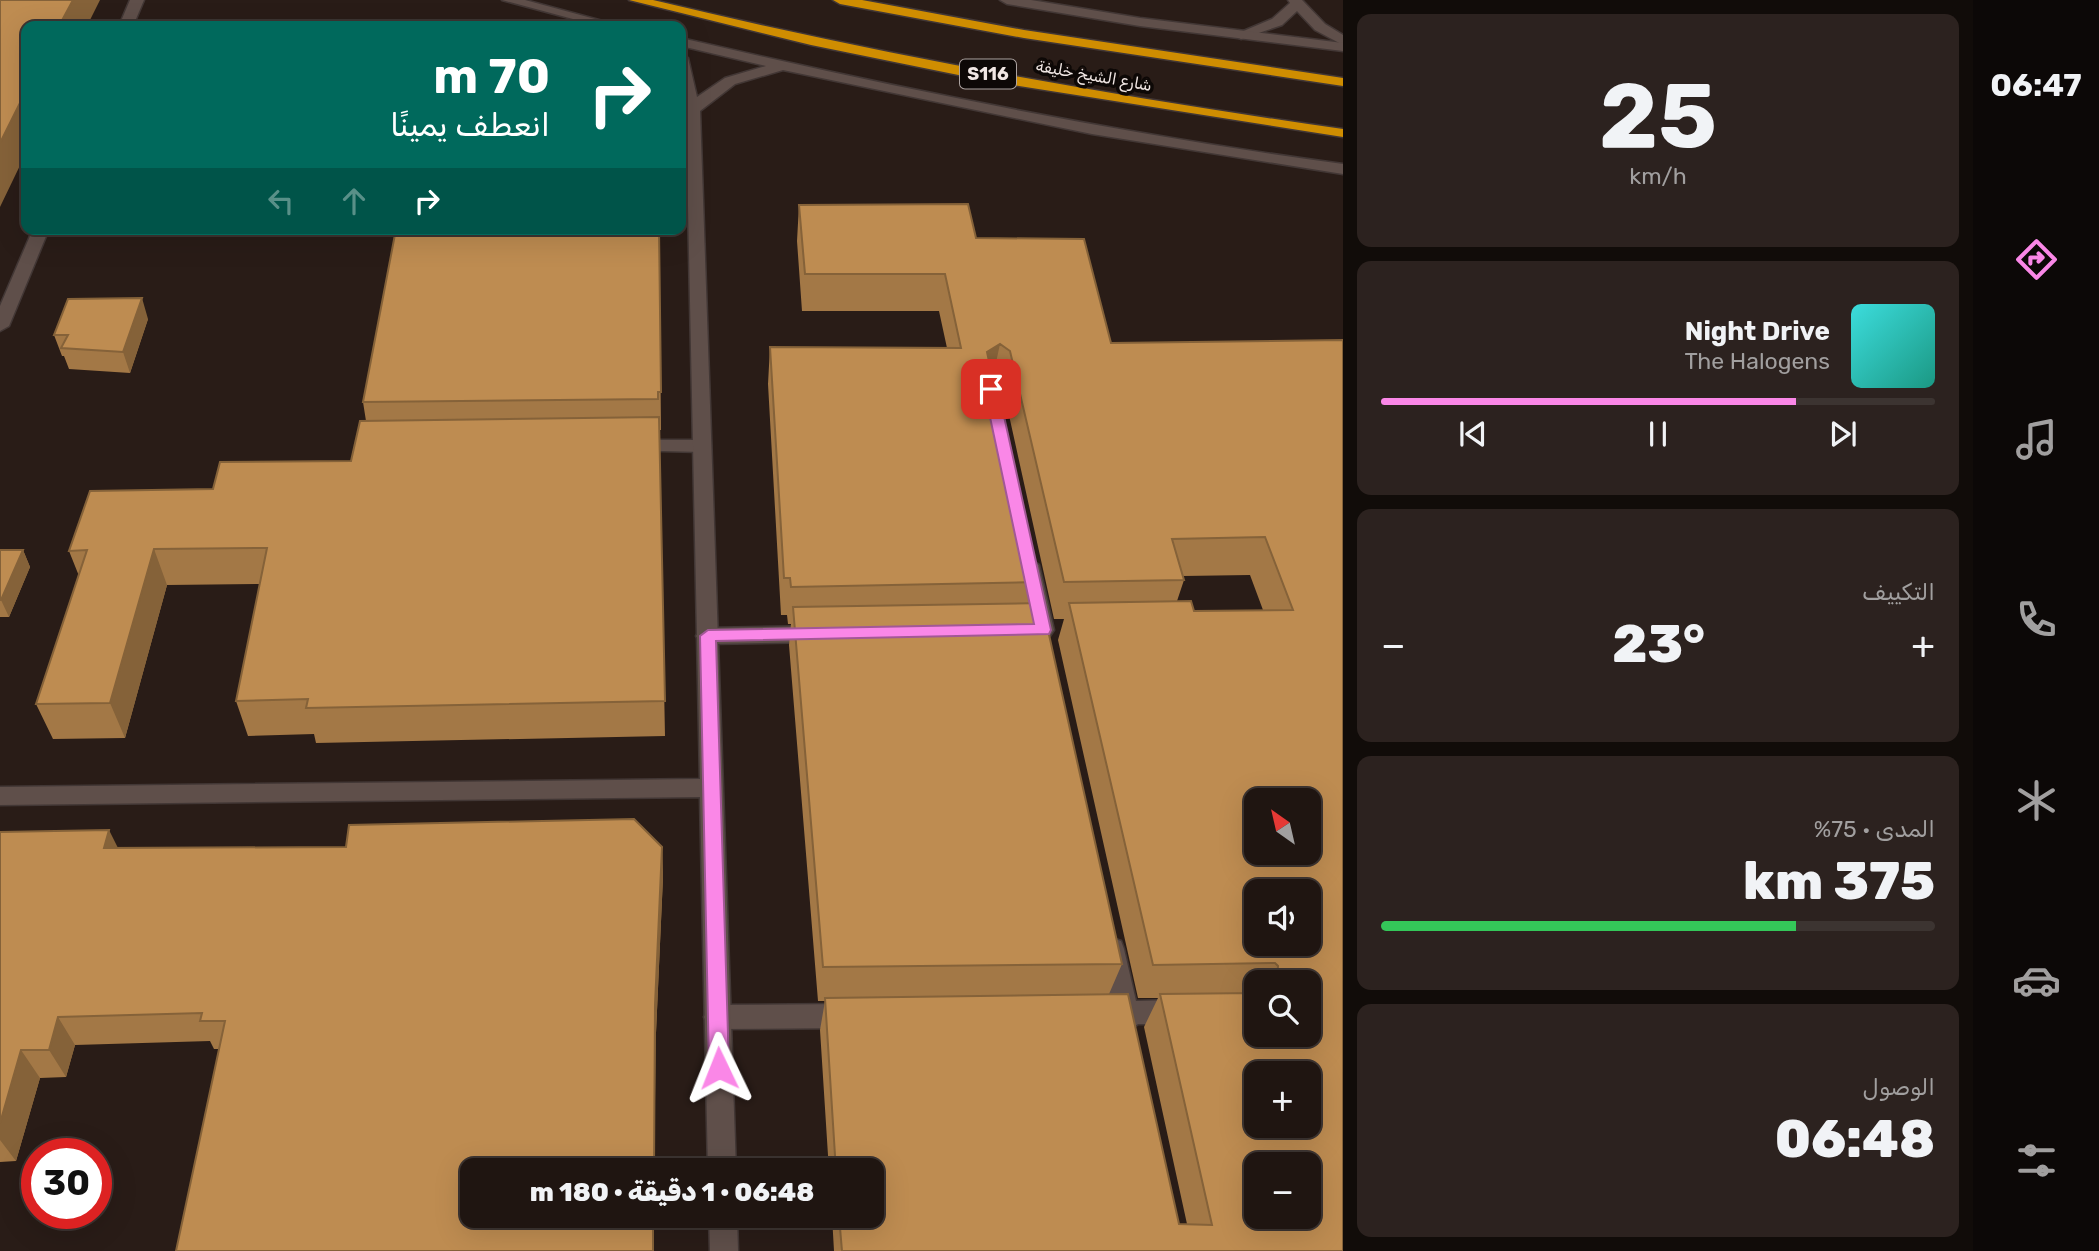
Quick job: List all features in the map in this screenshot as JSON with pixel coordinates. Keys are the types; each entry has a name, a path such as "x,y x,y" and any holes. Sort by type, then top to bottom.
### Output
{"highway":[{"name":"شارع الشيخ خليفة","path":"636,0 726,22 920,62 1259,122 1343,133"},
{"name":"شارع الشيخ خليفة","path":"840,0 1024,34 1343,82"}],"street":[{"path":"128,21 137,0"},
{"path":"509,0 594,21"},
{"path":"1007,0 1241,36 1343,47"},
{"path":"1241,36 1278,23 1296,2 1320,27 1343,41"},
{"path":"686,43 977,110 1188,149 1341,170"},
{"path":"693,110 724,82 763,70 790,68"},
{"path":"686,80 693,110 722,1158"},
{"path":"0,326 38,235"},
{"path":"604,447 702,446"},
{"path":"1023,536 1049,657"},
{"path":"1015,630 1071,629"},
{"path":"708,636 833,633"},
{"path":"0,796 711,788"},
{"path":"1108,931 1131,1039"},
{"path":"1085,1013 1204,1012"},
{"path":"717,1017 867,1016"},
{"path":"723,1228 724,1251"}],"building":[{"path":"0,0 73,0 62,21 21,21 21,101 0,143"},
{"path":"968,204 976,238 1084,239 1111,343 1343,340 1343,1251 842,1251 840,1228 884,1228 884,1158 835,1158 825,998 1128,994 1179,1224 1212,1225 1160,994 1244,993 1244,1047 1321,1047 1321,970 1278,970 1275,963 1153,965 1069,603 1191,601 1194,611 1293,610 1265,537 1172,539 1184,580 1064,582 1010,351 1000,344 987,352 1037,582 791,587 790,578 784,578 770,347 961,348 945,274 805,274 799,205"},
{"path":"395,235 659,235 661,392 658,392 658,399 363,402"},
{"path":"142,298 123,352 61,348 68,335 54,335 68,299"},
{"path":"659,417 665,701 306,708 308,699 236,701 267,548 154,549 110,703 36,704 87,550 69,551 90,491 213,489 220,462 351,461 360,421"},
{"path":"0,550 23,550 1,600 0,600"},
{"path":"1042,603 1122,964 823,967 793,607"},
{"path":"634,819 662,847 655,1005 654,1158 460,1158 460,1228 653,1228 653,1251 176,1251 225,1021 200,1021 202,1013 58,1017 49,1050 21,1050 0,1123 0,832 109,830 104,848 346,847 349,825"}],"route":[{"path":"719,1068 708,636 1043,630 991,389"}]}
